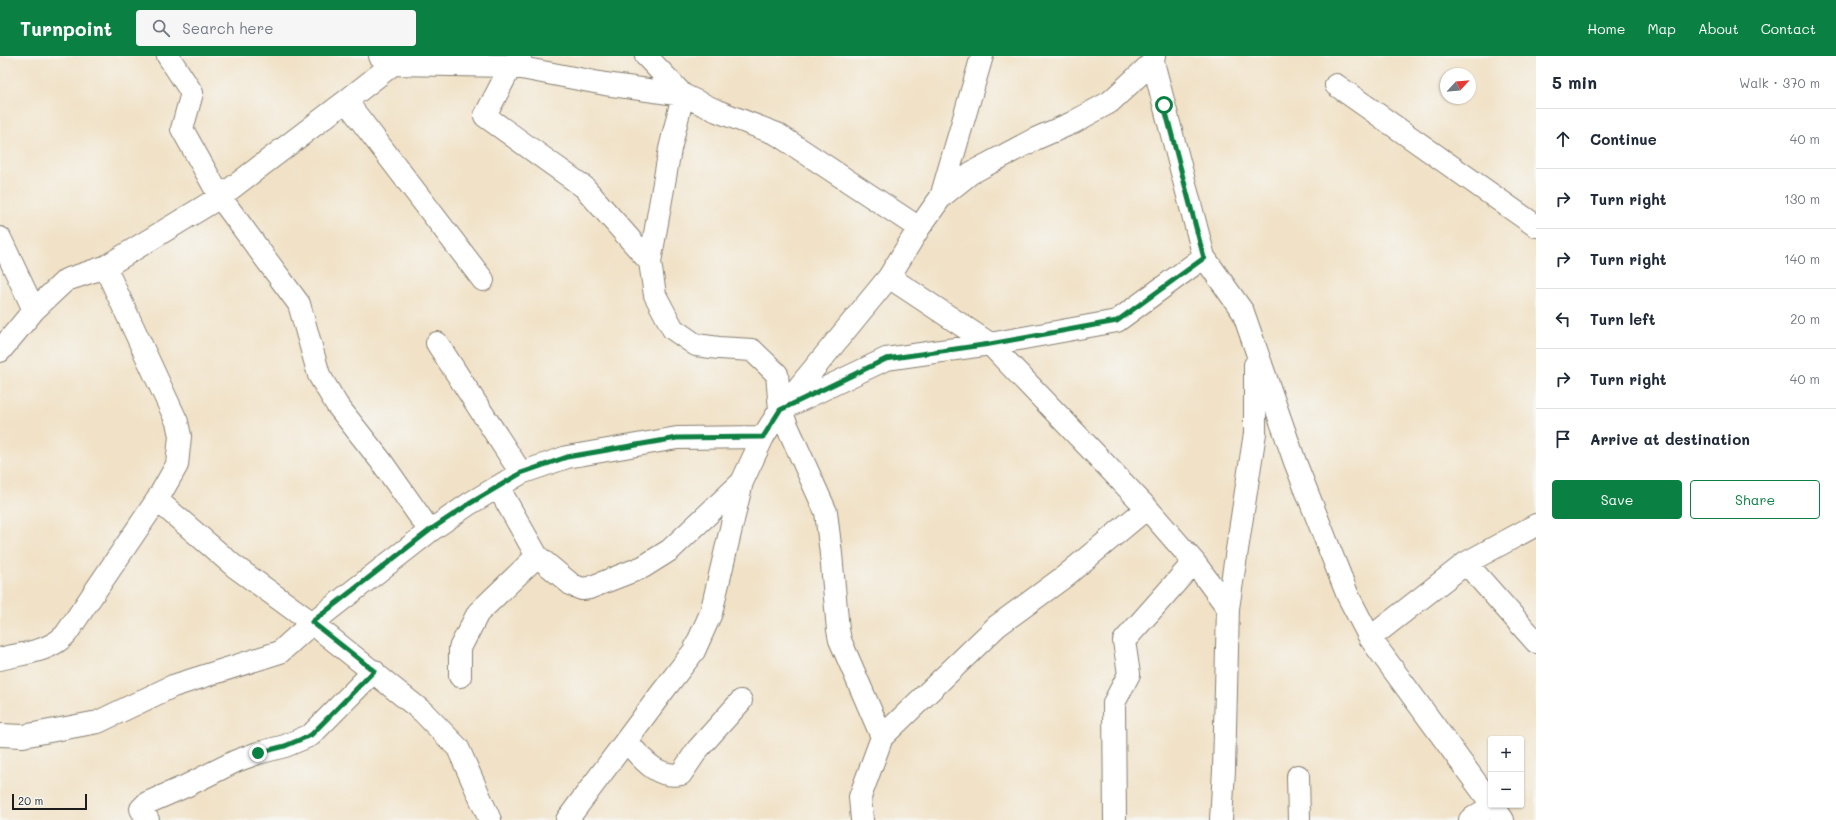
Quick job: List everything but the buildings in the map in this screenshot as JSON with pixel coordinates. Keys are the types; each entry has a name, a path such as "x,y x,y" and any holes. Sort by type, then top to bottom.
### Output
{"street":[{"path":"168,56 192,93 182,129 220,197 299,304 319,375 337,405 381,461 430,530"},
{"path":"646,56 683,95"},
{"path":"942,197 982,56"},
{"path":"0,351 34,310 66,280 105,268 220,197 346,101 389,59 516,61 605,84 683,95 777,134 920,228"},
{"path":"567,820 694,651 711,613 742,482 763,437 780,410 889,276 942,197 971,173 1035,139 1072,123 1110,102 1153,59"},
{"path":"1153,59 1204,258 1243,312 1295,462 1348,596 1370,638 1488,799"},
{"path":"516,61 484,116 584,186 650,262"},
{"path":"1336,85 1536,226"},
{"path":"683,95 670,149 650,262 655,296 673,329 696,345 752,350 777,374 780,410 826,512 832,554 840,640 882,737"},
{"path":"346,101 483,280"},
{"path":"0,238 34,310"},
{"path":"780,410 886,359 990,344 1117,321 1204,258"},
{"path":"0,659 49,647 60,641 157,500 176,465 180,436 177,422 105,268"},
{"path":"889,276 990,344 1147,508 1194,562 1228,608"},
{"path":"437,343 521,473"},
{"path":"1221,820 1224,770 1228,608 1255,433 1255,348"},
{"path":"0,735 23,736 98,722 173,686 280,652 312,622 430,530 469,504 521,473 567,457 677,438 763,437"},
{"path":"498,487 537,556 572,585 582,589 589,588 643,567 670,550 742,482"},
{"path":"157,500 234,566 312,622 423,712 458,748 490,820"},
{"path":"862,820 860,797 882,737 997,626 1064,577 1147,508"},
{"path":"1370,638 1466,563 1536,525"},
{"path":"460,676 460,648 478,613 537,556"},
{"path":"1115,820 1114,703 1129,674 1124,641 1194,562"},
{"path":"1466,563 1536,642"},
{"path":"148,820 141,809 147,803 186,786 236,761 258,753 285,746 311,735 374,671"},
{"path":"626,741 654,770 672,776 681,774 698,749 741,701"},
{"path":"1298,776 1299,820"},
{"path":"1470,820 1488,807"},
{"path":"1495,808 1503,820"}],"route":[{"path":"258,753 285,746 311,735 374,671 312,622 430,530 469,504 521,473 567,457 677,438 763,437 780,410 886,359 990,344 1117,321 1204,258 1164,105"}]}
